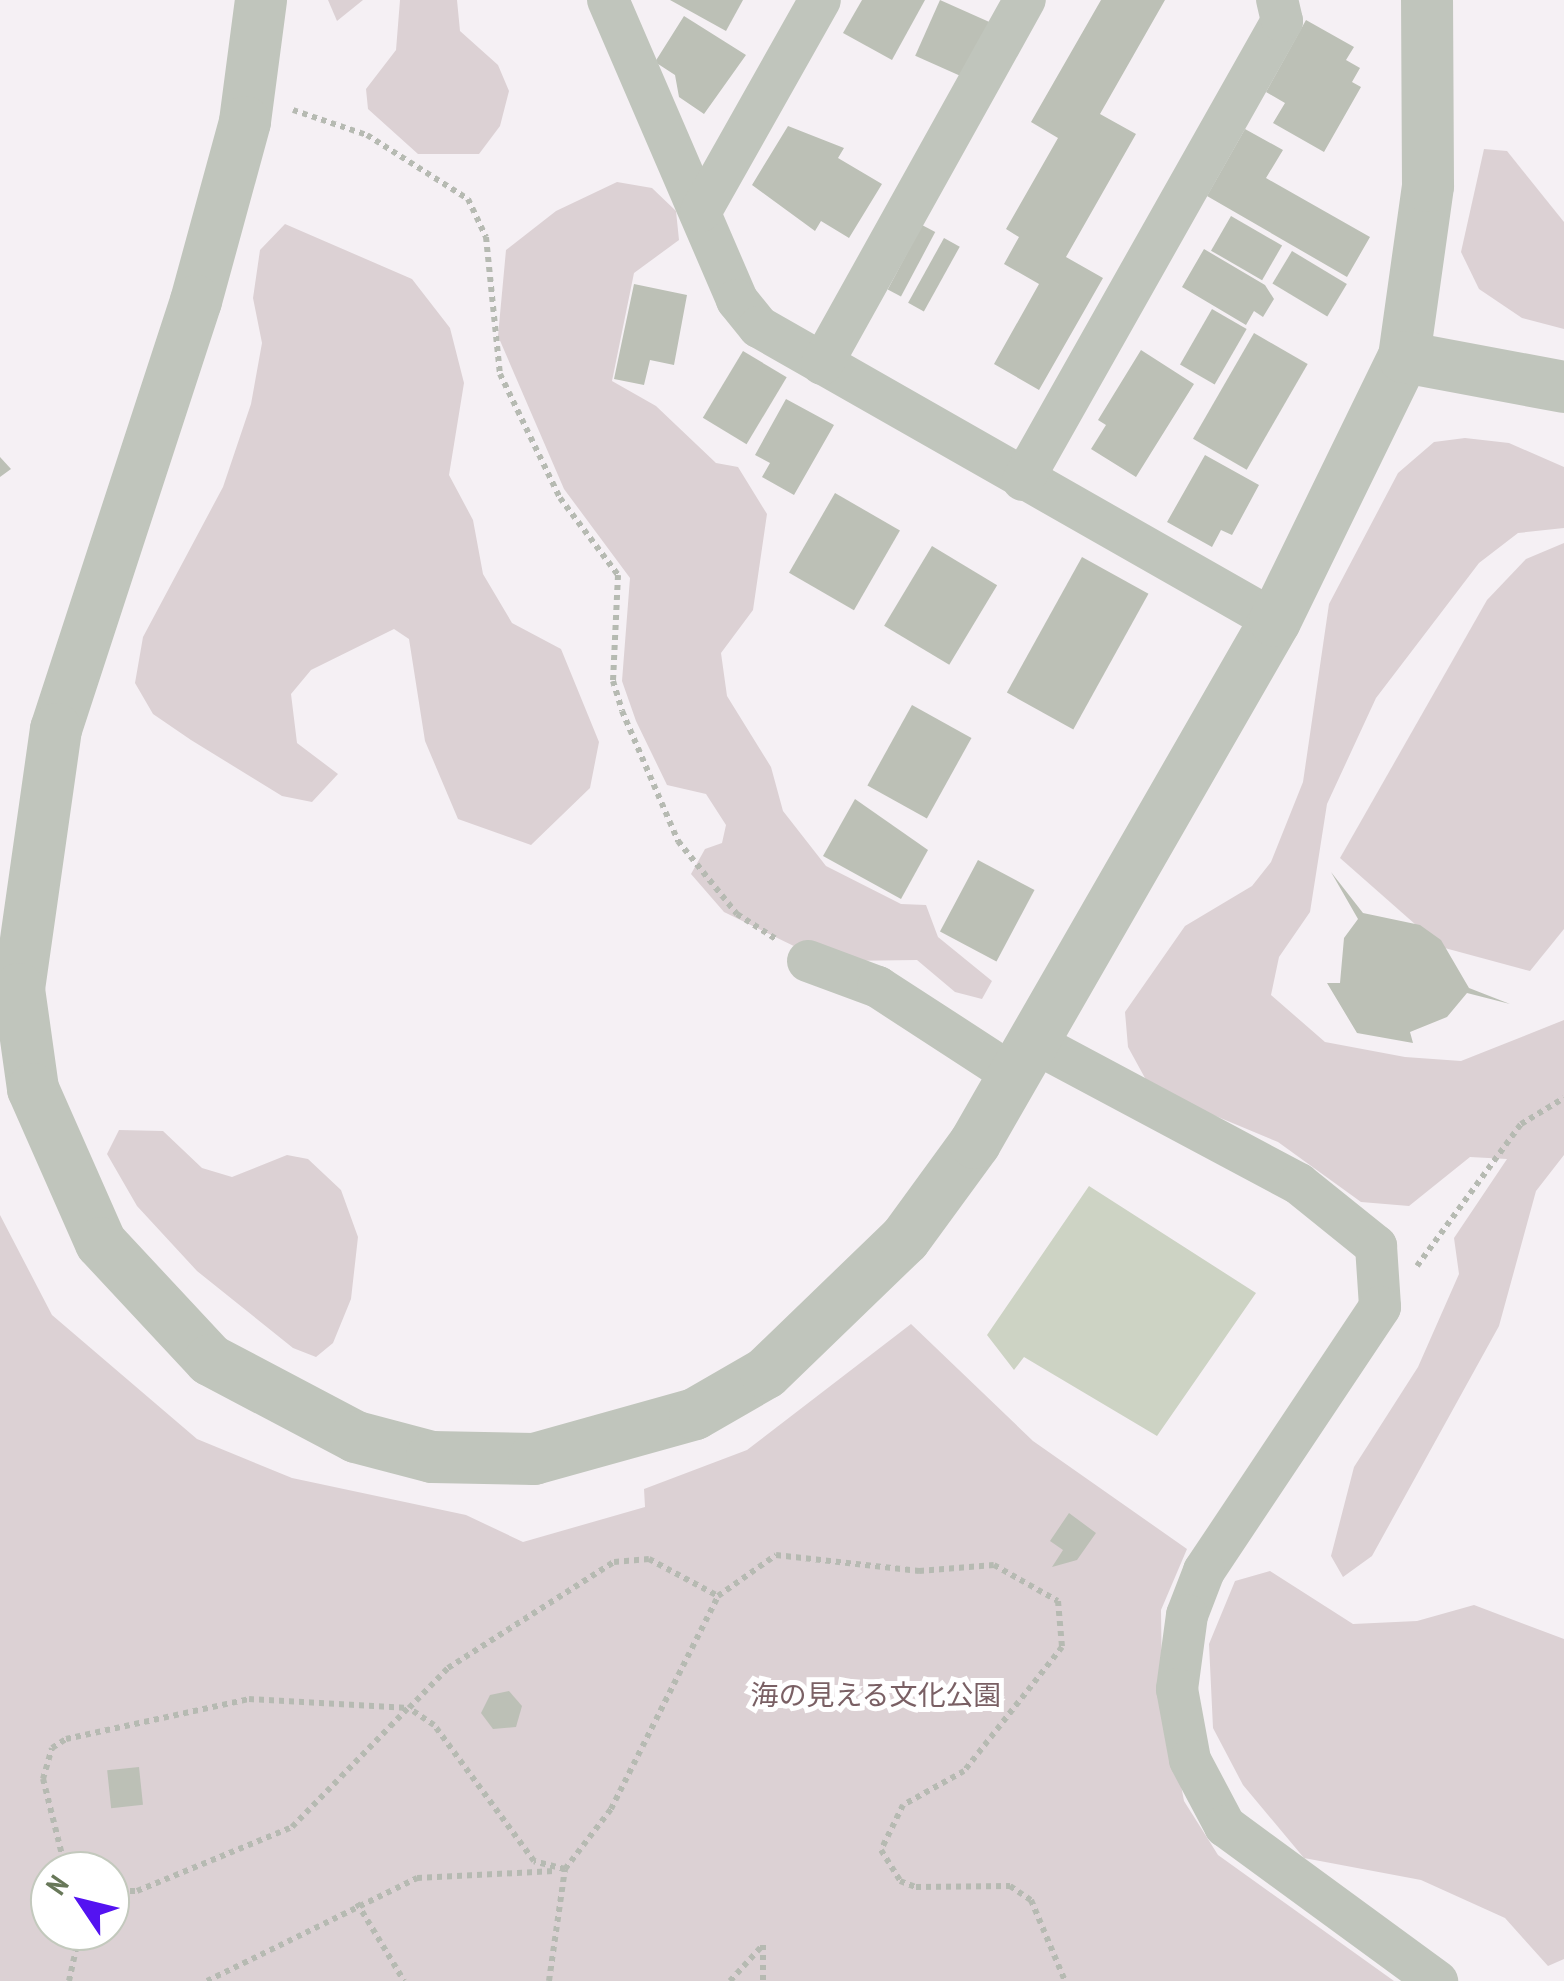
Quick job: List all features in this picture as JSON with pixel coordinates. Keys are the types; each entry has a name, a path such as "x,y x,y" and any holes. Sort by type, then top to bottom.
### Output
{"street":[{"path":"260,0 244,122 56,729 29,872 19,988 33,1089 101,1243 186,1338 275,1402 432,1457 534,1459 664,1426 766,1373 906,1238 1025,1060 1275,621 1404,357 1428,186 1427,0"},
{"path":"608,0 744,310 822,364 1275,621"},
{"path":"702,212 820,0"},
{"path":"822,364 1025,0"},
{"path":"1023,480 1282,22 1277,0"},
{"path":"1404,357 1564,387"},
{"path":"808,961 878,987 1333,1206 1376,1246 1385,1283 1366,1336 1194,1590 1177,1689 1190,1760 1225,1826 1437,1981"}],"path":[{"path":"282,107 368,135 468,199 486,237 500,374 560,498 618,576 613,681 678,840 736,914 808,961"},
{"path":"1385,1283 1425,1261 1521,1124 1564,1098"},
{"path":"549,1981 565,1869 611,1809 718,1596 776,1556 919,1571 994,1566 1058,1601 1062,1647 964,1771 903,1806 880,1850 900,1881 916,1887 1010,1886 1031,1900 1065,1981"},
{"path":"130,1891 292,1827 448,1668 614,1562 649,1559 718,1596"},
{"path":"61,1851 43,1779 52,1748 66,1739 249,1699 409,1708 434,1725 534,1860 565,1869"},
{"path":"207,1981 357,1904 418,1878 565,1869"},
{"path":"357,1904 404,1981"},
{"path":"730,1981 764,1945 763,1981"},
{"path":"69,1981 76,1951"}],"green space":[{"path":"328,0 363,0 337,21"},
{"path":"400,0 457,0 460,31 498,65 509,91 500,126 479,154 418,154 368,109 366,89 396,50"},
{"path":"1484,149 1507,151 1564,222 1564,329 1522,318 1479,289 1461,252"},
{"path":"617,182 652,188 676,211 679,240 634,273 612,381 656,406 716,463 738,467 767,514 753,610 721,653 727,696 771,767 783,811 826,866 901,904 926,905 938,937 992,981 982,999 955,992 917,960 841,961 802,950 724,912 691,874 705,849 722,843 726,825 706,794 667,785 636,721 622,681 630,578 564,489 498,336 506,250 556,211"},
{"path":"285,224 412,279 450,328 464,383 449,475 473,520 483,574 512,623 561,649 599,742 590,788 531,845 458,819 425,741 409,639 394,629 311,670 291,694 297,743 338,774 312,802 282,796 191,740 153,714 135,683 143,637 223,487 251,404 262,343 253,298 260,250"},
{"path":"1465,438 1509,443 1564,467 1564,528 1518,533 1479,563 1376,698 1327,804 1310,912 1279,957 1271,995 1325,1042 1405,1057 1461,1061 1564,1020 1564,1155 1536,1191 1499,1326 1372,1556 1343,1577 1331,1556 1354,1467 1418,1367 1459,1274 1454,1238 1507,1159 1470,1157 1409,1206 1361,1202 1278,1142 1151,1089 1128,1047 1125,1012 1185,926 1252,886 1271,862 1303,782 1329,604 1398,473 1434,442"},
{"path":"1564,543 1564,929 1530,971 1441,947 1340,858 1487,600 1526,559"},
{"path":"119,1130 163,1131 202,1168 232,1177 287,1155 308,1159 341,1190 358,1237 351,1299 333,1343 316,1357 293,1348 197,1271 137,1206 107,1154"},
{"name":"海の見える文化公園","path":"0,1215 52,1315 197,1439 292,1478 466,1515 523,1542 645,1507 644,1489 747,1450 911,1324 1033,1441 1187,1549 1161,1610 1162,1685 1184,1801 1218,1855 1394,1981 0,1981"},
{"path":"1270,1571 1353,1624 1417,1621 1474,1605 1564,1639 1564,1959 1548,1966 1505,1918 1421,1880 1304,1858 1243,1785 1213,1728 1209,1644 1235,1581"}],"shaded area":[{"path":"1089,1186 1256,1293 1157,1436 1024,1357 1014,1370 987,1335"}],"building":[{"path":"670,0 743,0 726,31"},
{"path":"862,0 925,0 892,60 843,33"},
{"path":"940,0 989,22 965,78 915,56"},
{"path":"1101,0 1165,0 1100,114 1136,134 1066,257 1103,278 1039,390 994,364 1039,284 1004,264 1019,237 1006,229 1058,138 1031,122"},
{"path":"684,16 746,55 704,114 679,97 675,75 655,62"},
{"path":"1306,20 1354,47 1346,60 1360,68 1352,82 1361,87 1324,152 1273,123 1285,103 1266,92"},
{"path":"788,126 844,148 838,158 882,184 849,238 821,221 815,231 752,185"},
{"path":"1245,129 1283,150 1266,178 1370,237 1347,277 1207,196"},
{"path":"1231,216 1282,246 1262,280 1211,251"},
{"path":"922,225 935,232 901,296 888,289"},
{"path":"944,238 960,247 924,311 908,303"},
{"path":"1204,249 1265,285 1274,299 1263,317 1254,311 1246,325 1182,287"},
{"path":"1292,251 1347,284 1327,317 1272,284"},
{"path":"634,284 687,295 674,365 650,360 644,385 614,379"},
{"path":"1212,309 1247,329 1215,384 1180,364"},
{"path":"1254,333 1308,364 1247,470 1193,439"},
{"path":"1141,350 1194,384 1136,477 1091,449 1106,425 1098,420"},
{"path":"743,351 787,377 747,444 703,418"},
{"path":"786,399 834,425 794,495 762,477 770,463 755,455"},
{"path":"1205,455 1259,485 1232,535 1221,530 1212,547 1167,522"},
{"path":"0,457 11,469 0,477"},
{"path":"835,493 900,530 854,610 789,573"},
{"path":"932,546 997,585 949,665 884,626"},
{"path":"1082,557 1148,594 1073,729 1007,693"},
{"path":"912,705 971,738 927,818 867,785"},
{"path":"855,799 928,850 901,899 823,856"},
{"path":"978,860 1035,890 996,962 940,932"},
{"path":"1331,872 1363,913 1420,925 1441,940 1469,988 1510,1004 1467,993 1447,1017 1410,1032 1413,1043 1357,1033 1327,983 1340,983 1344,938 1358,919"},
{"path":"1069,1513 1096,1533 1077,1560 1052,1567 1063,1550 1050,1541"},
{"path":"509,1691 522,1706 516,1727 493,1729 481,1713 490,1695"},
{"path":"139,1767 143,1805 111,1808 107,1770"}]}
